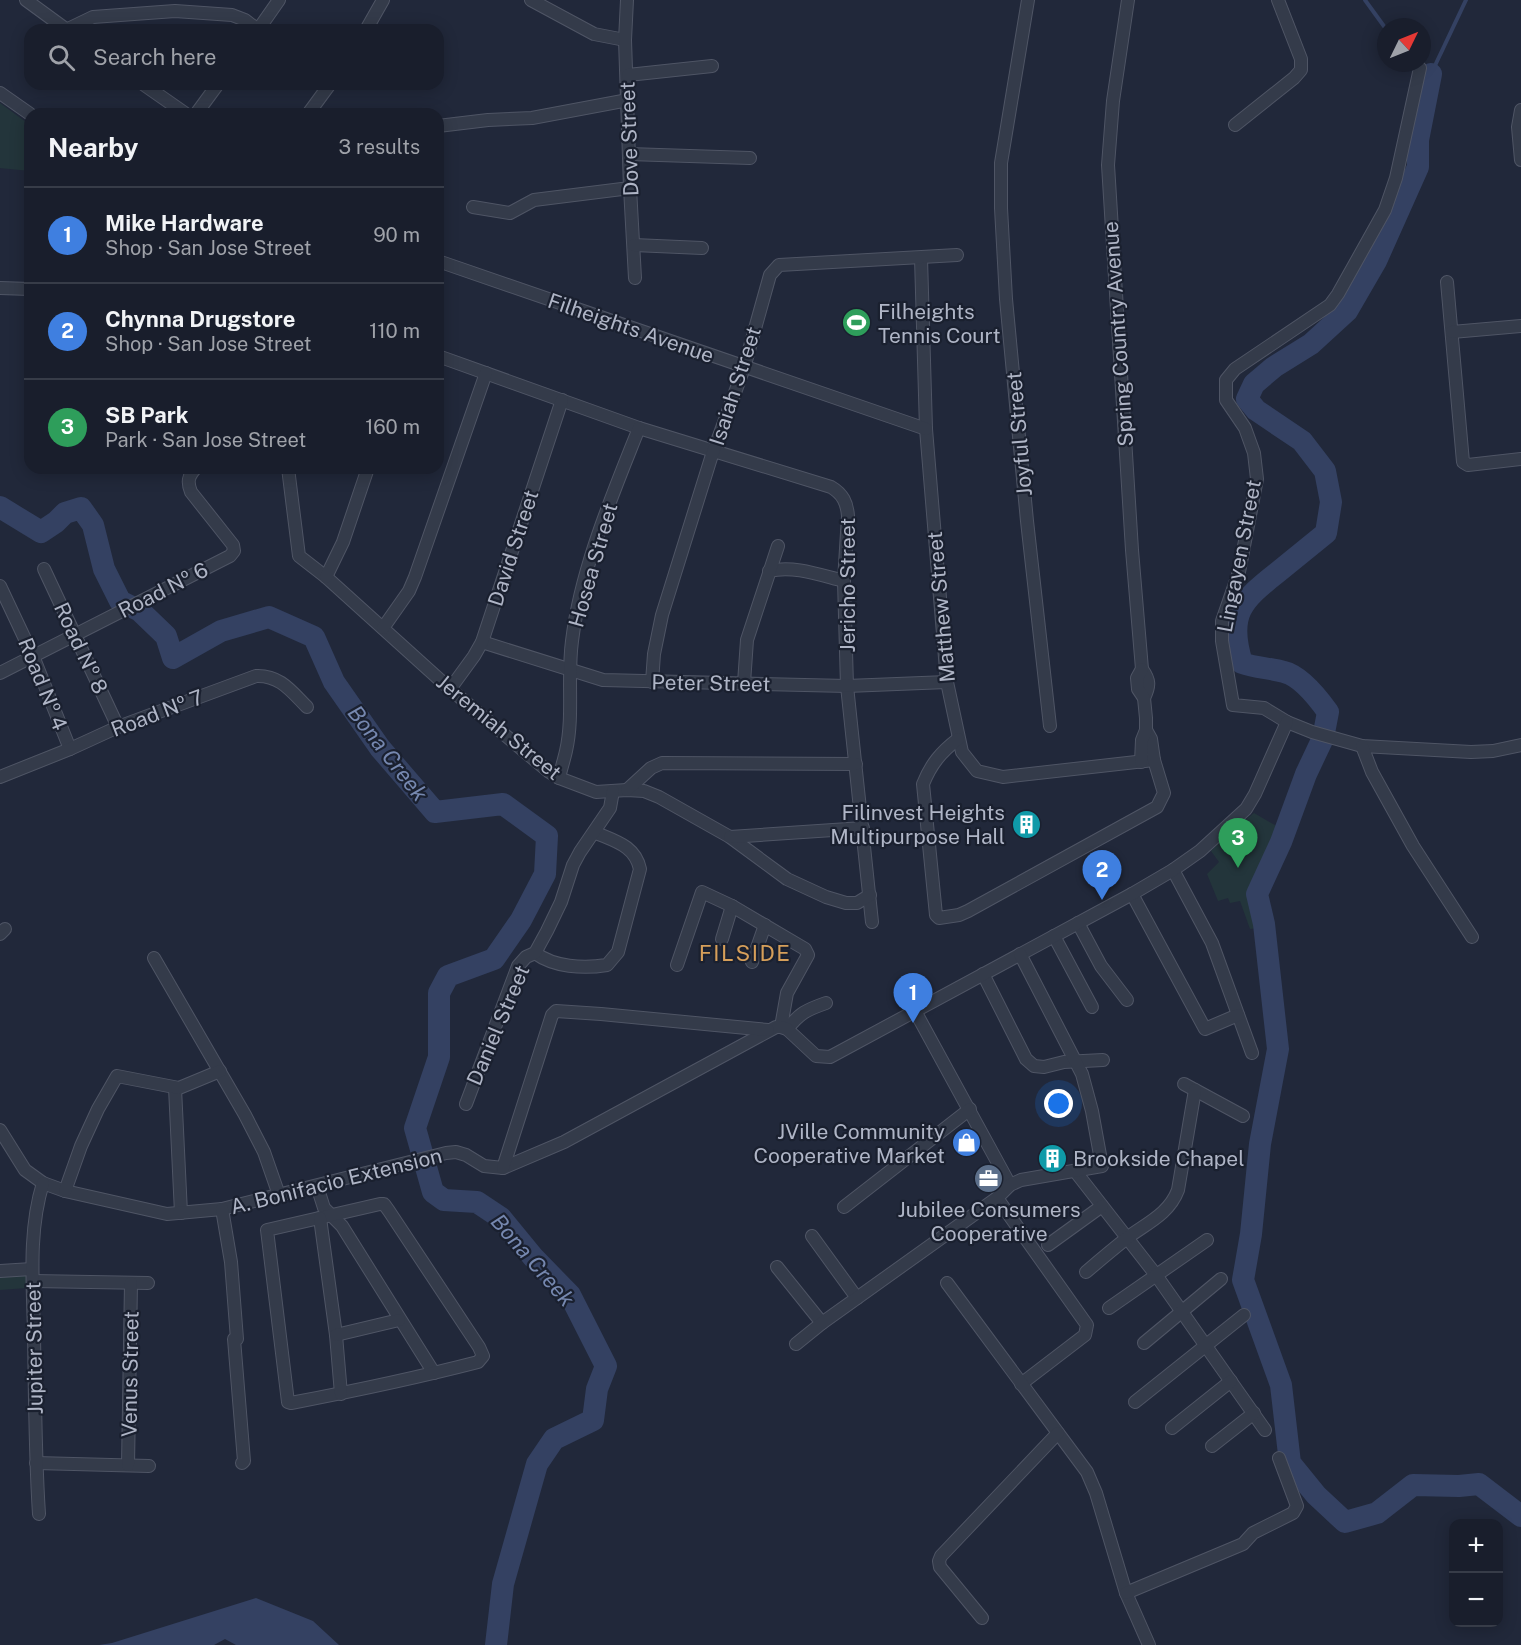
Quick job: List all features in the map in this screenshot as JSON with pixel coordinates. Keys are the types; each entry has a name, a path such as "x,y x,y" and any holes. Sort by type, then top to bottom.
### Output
{"street":[{"path":"26,0 59,24"},
{"path":"262,24 279,0"},
{"path":"369,24 383,0"},
{"path":"531,0 594,34 625,40"},
{"name":"Dove Street","path":"627,0 625,40 635,278"},
{"name":"Joyful Street","path":"1028,0 1000,163 1001,208 1008,322 1050,726"},
{"name":"Spring Country Avenue","path":"1128,0 1113,101 1108,165 1132,550 1142,669 1137,682 1138,689 1144,698 1146,730 1142,740 1141,762"},
{"path":"1235,125 1301,70 1301,59 1278,0"},
{"path":"79,24 93,17 175,11 232,15 250,24"},
{"path":"628,75 712,66"},
{"name":"Lingayen Street","path":"1287,722 1264,708 1233,705 1222,641 1222,621 1239,572 1257,479 1254,453 1245,428 1226,400 1226,380 1235,369 1330,305 1338,294 1385,210 1396,178 1419,72"},
{"path":"152,90 177,108"},
{"path":"200,108 214,90"},
{"path":"313,108 326,90"},
{"path":"0,93 24,110"},
{"path":"444,125 532,118 628,100"},
{"path":"1521,110 1518,127 1521,160"},
{"path":"629,154 750,158"},
{"path":"473,207 510,213 534,200 630,188"},
{"path":"634,245 702,248"},
{"name":"Isaiah Street","path":"652,682 654,654 662,615 714,452 744,368 770,275 779,265 957,255"},
{"name":"Matthew Street","path":"921,258 926,429 947,682 962,752 977,771 1003,777 1154,760"},
{"name":"Filheights Avenue","path":"444,263 926,429"},
{"path":"1447,282 1463,462 1468,465 1521,459"},
{"path":"0,288 24,289"},
{"path":"1452,332 1521,326"},
{"name":"Jericho Street","path":"444,358 639,428 837,491 843,497 847,506 844,581 848,686 872,922"},
{"path":"383,628 404,598 415,577 486,373"},
{"name":"David Street","path":"450,689 482,642 562,400"},
{"name":"Hosea Street","path":"559,778 567,750 574,623 588,568 639,428"},
{"name":"Road № 6","path":"0,673 230,556 234,551 233,545 191,492 188,485 192,474"},
{"name":"Jeremiah Street","path":"289,474 299,556 326,577 450,689 559,778 596,792 644,791 730,837 787,879 826,897 846,903 857,903 870,896"},
{"path":"326,577 343,542 366,474"},
{"path":"744,683 747,640 778,546"},
{"path":"769,572 780,568 790,569 844,581"},
{"name":"Road № 8","path":"44,569 118,727"},
{"name":"Road № 4","path":"0,586 33,656 70,749"},
{"name":"Peter Street","path":"482,642 603,680 848,686 947,682"},
{"name":"Road № 7","path":"0,777 118,727 256,676 268,675 280,682 307,707"},
{"path":"503,1168 552,1015 556,1011 779,1029 803,1044 816,1056 830,1057 1173,870 1210,842 1246,809 1287,722 1312,732 1362,746 1412,751 1493,751 1521,745"},
{"name":"Spring Country Avenue","path":"958,739 942,751 928,770 923,784 936,915 939,918 968,911 1157,807 1164,793 1154,760 1151,739 1146,730"},
{"path":"1362,746 1372,772 1413,846 1472,937"},
{"path":"627,790 651,768 662,763 856,764"},
{"name":"Daniel Street","path":"466,1104 518,966 526,957 535,952 561,902 573,866 610,808 614,791"},
{"path":"730,837 863,828"},
{"path":"535,952 542,958 565,965 592,968 607,965 618,952 640,869 638,857 630,849 594,832"},
{"path":"1173,870 1212,943 1252,1053"},
{"path":"677,966 702,892 765,925 808,952 787,993 779,1029"},
{"path":"1132,894 1205,1029 1238,1015"},
{"path":"722,939 732,906"},
{"path":"1078,923 1101,966 1127,1000"},
{"path":"752,962 765,925"},
{"path":"1054,936 1092,1007"},
{"path":"796,1344 997,1198 1010,1185 1021,1179 1102,1166 1086,1086 1076,1060 1020,954"},
{"path":"154,958 264,1152 279,1195"},
{"path":"983,974 1030,1063 1044,1067 1076,1060 1103,1060"},
{"path":"503,1168 564,1142 779,1029 805,1010 825,1003"},
{"path":"915,1011 1010,1185"},
{"path":"65,1191 81,1146 114,1077 120,1075 175,1088 188,1086 220,1071"},
{"path":"175,1088 181,1213"},
{"path":"1086,1272 1166,1210 1174,1201 1178,1190 1189,1088 1243,1116"},
{"path":"844,1207 970,1109"},
{"name":"A. Bonifacio Extension","path":"0,1130 25,1170 43,1183 65,1191 168,1214 222,1209 456,1152 484,1166 503,1168"},
{"path":"1075,1171 1156,1275 1265,1430"},
{"name":"Jupiter Street","path":"39,1514 33,1275 35,1211 43,1183"},
{"path":"317,1186 325,1216 341,1394"},
{"path":"997,1198 1087,1325 1085,1335 1021,1384"},
{"path":"380,1204 386,1206 483,1356 478,1362 434,1374 291,1404 286,1399 267,1230 380,1204"},
{"path":"1048,1245 1102,1206"},
{"path":"222,1209 231,1262 237,1339 234,1339 244,1461 242,1463"},
{"path":"325,1216 342,1226 434,1374"},
{"path":"812,1236 857,1298"},
{"path":"1109,1308 1207,1240"},
{"path":"777,1267 822,1323"},
{"path":"0,1271 148,1283"},
{"path":"1144,1343 1221,1279"},
{"name":"Venus Street","path":"128,1465 131,1283"},
{"path":"947,1283 1092,1482 1126,1593 1149,1645"},
{"path":"1135,1401 1244,1315"},
{"path":"336,1335 399,1320"},
{"path":"1173,1428 1231,1381"},
{"path":"1212,1446 1254,1413"},
{"path":"982,1618 940,1567 941,1556 1058,1433"},
{"path":"1126,1593 1244,1544 1257,1530 1293,1513 1297,1506 1279,1458"},
{"path":"36,1463 149,1466"}],"shaded area":[{"path":"0,103 24,121 24,170 0,168"},
{"path":"1254,813 1280,828 1256,881 1253,898 1258,928 1250,929 1240,901 1230,903 1228,898 1218,901 1207,874 1219,862 1211,851"},
{"path":"27,1274 27,1288 0,1290 0,1275"}],"water":[{"path":"256,1598 313,1621 339,1645 236,1645 225,1639 214,1645 99,1645 112,1643"}],"waterway":[{"path":"1365,0 1378,18"},
{"path":"1428,72 1431,74 1466,0"},
{"path":"1431,74 1418,140 1418,167 1376,261 1347,311 1311,344 1274,367 1254,384 1247,399 1256,410 1302,441 1325,471 1331,502 1326,533 1265,582 1246,601 1237,621 1236,633 1242,663 1290,674 1309,688 1328,712 1323,738 1306,774 1281,842 1257,894 1264,924 1278,1049 1260,1144 1251,1234 1243,1280 1281,1385 1290,1463 1316,1495 1345,1522 1377,1513 1413,1485 1479,1484 1521,1516"},
{"name":"Bona Creek","path":"0,507 41,532 65,513 81,508 93,525 104,569 120,601 140,611 166,636 173,658 221,631 269,617 314,637 334,682 380,748 435,812 503,804 547,836 545,874 521,920 494,959 448,976 439,993 439,1057 415,1128 433,1192 444,1200 477,1202 501,1218 533,1257 570,1295 606,1366 597,1389 593,1420 554,1439 537,1464 503,1584 496,1645"}],"place":[{"name":"Filheights Tennis Court","path":"857,323"},
{"name":"Filinvest Heights Multipurpose Hall","path":"1026,824"},
{"name":"SB Park","path":"1238,868"},
{"name":"Chynna Drugstore","path":"1102,900"},
{"name":"Mike Hardware","path":"913,1023"},
{"name":"JVille Community Cooperative Market","path":"966,1143"},
{"name":"Brookside Chapel","path":"1052,1158"},
{"name":"Jubilee Consumers Cooperative","path":"989,1178"}],"district":[{"name":"FILSIDE","path":"745,953"}]}
